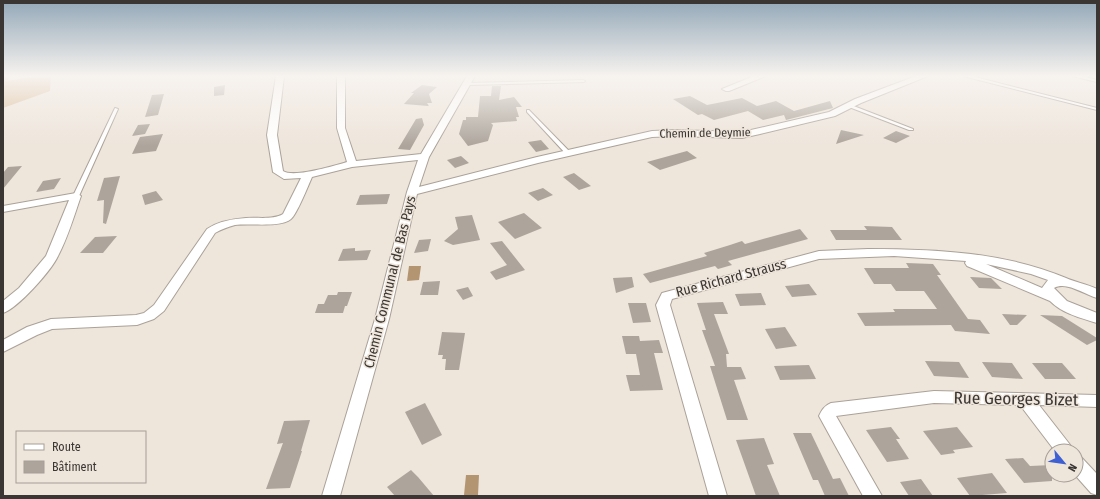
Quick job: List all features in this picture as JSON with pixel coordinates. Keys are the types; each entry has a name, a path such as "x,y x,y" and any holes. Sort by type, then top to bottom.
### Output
{"street":[{"path":"277,99 272,135 278,172 284,176 308,175 352,164 424,157"},
{"path":"341,99 341,128 352,164"},
{"name":"Chemin Communal de Bas Pays","path":"330,496 382,319 412,192 424,157 457,99"},
{"name":"Chemin de Deymie","path":"412,192 537,160 652,134 675,132 742,135 832,114 867,99"},
{"path":"3,347 32,331 51,324 137,320 149,316 159,308 211,231 218,225 230,223 283,219 288,216 308,175"},
{"path":"3,209 76,196"},
{"path":"3,308 24,290 52,257 76,196"},
{"name":"Rue Richard Strauss","path":"718,496 662,304 667,296 819,254 914,253 1008,264 1048,275 1097,294"},
{"name":"Rue Richard Strauss","path":"955,257 1054,298 1075,310 1097,318"},
{"path":"1054,298 1048,288 1051,283 1061,281"},
{"name":"Rue Georges Bizet","path":"873,496 827,416 830,410 934,397 1025,399 1061,398 1097,402"},
{"path":"1025,399 1059,443"},
{"path":"1084,473 1097,487"}],"lane":[{"path":"1055,99 1097,110"},
{"path":"850,106 911,129"},
{"path":"76,196 116,110"},
{"path":"528,111 568,153"}],"shaded area":[{"path":"3,99 27,99 3,108"},
{"path":"409,266 421,266 419,280 407,281"},
{"path":"466,475 479,475 478,495 464,495"}],"building":[{"path":"151,99 162,99 158,115 145,117"},
{"path":"408,99 431,99 432,103 427,103 429,106 404,104"},
{"path":"480,99 516,99 522,107 516,107 519,117 516,117 517,121 491,123 493,125 488,141 468,146 459,134 463,120 466,120 466,117 478,117"},
{"path":"673,99 696,99 707,105 736,99 744,99 757,106 776,101 794,111 830,101 833,108 786,120 784,115 763,120 748,111 714,120 702,114 698,115"},
{"path":"422,118 424,125 410,150 398,149 416,119"},
{"path":"150,124 145,134 132,136 138,125"},
{"path":"841,130 864,135 836,144"},
{"path":"896,131 910,136 896,143 883,138"},
{"path":"163,134 156,151 132,154 140,137"},
{"path":"541,140 549,149 536,152 528,142"},
{"path":"687,151 697,158 660,170 647,162"},
{"path":"461,156 469,163 455,168 447,160"},
{"path":"22,166 3,189 3,173 8,167"},
{"path":"574,173 591,186 579,190 563,177"},
{"path":"120,176 106,224 103,223 104,200 97,201 104,178"},
{"path":"61,178 54,189 36,192 43,181"},
{"path":"543,188 553,195 538,201 528,193"},
{"path":"156,191 163,200 145,205 142,195"},
{"path":"390,194 387,204 356,205 360,195"},
{"path":"524,213 542,228 515,239 498,222"},
{"path":"472,215 480,240 453,245 444,241 458,229 455,217"},
{"path":"864,226 892,227 902,240 836,240 830,230 867,230"},
{"path":"800,229 808,239 728,261 732,265 718,269 715,266 650,283 643,274 707,256 704,253 742,241 745,244"},
{"path":"117,236 103,253 80,253 95,237"},
{"path":"431,239 428,251 414,253 419,240"},
{"path":"502,241 525,270 496,280 490,272 507,265 490,243"},
{"path":"355,248 355,251 371,250 367,260 338,261 343,249"},
{"path":"906,263 933,264 941,275 937,275 968,319 980,320 990,334 955,331 951,325 865,326 857,313 895,312 893,309 937,309 924,291 896,291 891,284 874,284 864,268 909,268"},
{"path":"632,277 634,287 616,293 613,278"},
{"path":"970,277 991,278 1002,289 979,288"},
{"path":"440,281 438,295 420,295 423,282"},
{"path":"809,284 817,295 792,297 785,286"},
{"path":"468,287 473,296 463,300 456,290"},
{"path":"338,292 352,292 343,313 315,313 318,304 324,304 328,295 337,295"},
{"path":"761,293 766,305 740,306 735,294"},
{"path":"723,302 728,314 714,314 729,354 726,354 727,367 741,367 746,379 734,380 748,420 727,420 710,366 715,366 702,330 706,330 697,303"},
{"path":"628,303 646,303 651,322 633,323"},
{"path":"1002,314 1027,315 1017,325 1010,325"},
{"path":"1040,315 1062,316 1097,338 1097,340 1087,345"},
{"path":"785,327 797,346 776,349 765,329"},
{"path":"442,332 465,333 459,370 445,370 446,359 442,359 443,355 438,355"},
{"path":"622,336 639,336 640,341 659,340 663,353 654,353 663,390 630,391 626,375 640,375 636,354 626,354"},
{"path":"925,361 959,362 969,378 934,376"},
{"path":"982,362 1012,363 1023,379 992,377"},
{"path":"1032,363 1062,363 1076,379 1045,379"},
{"path":"809,365 816,379 780,380 774,366"},
{"path":"425,403 442,435 422,445 405,412"},
{"path":"310,420 290,488 266,489 283,443 277,444 284,421"},
{"path":"891,427 900,439 896,439 909,459 887,462 866,430"},
{"path":"957,427 973,447 953,450 955,453 941,455 923,431"},
{"path":"793,433 811,433 833,479 840,478 849,496 825,496 818,480 813,480"},
{"path":"764,438 774,464 767,465 780,496 756,496 736,440"},
{"path":"1023,458 1030,466 1044,465 1044,482 1024,483 1005,459"},
{"path":"411,470 434,496 395,496 387,487"},
{"path":"992,473 1007,493 970,496 957,478"},
{"path":"921,479 933,496 909,496 900,482"}]}
